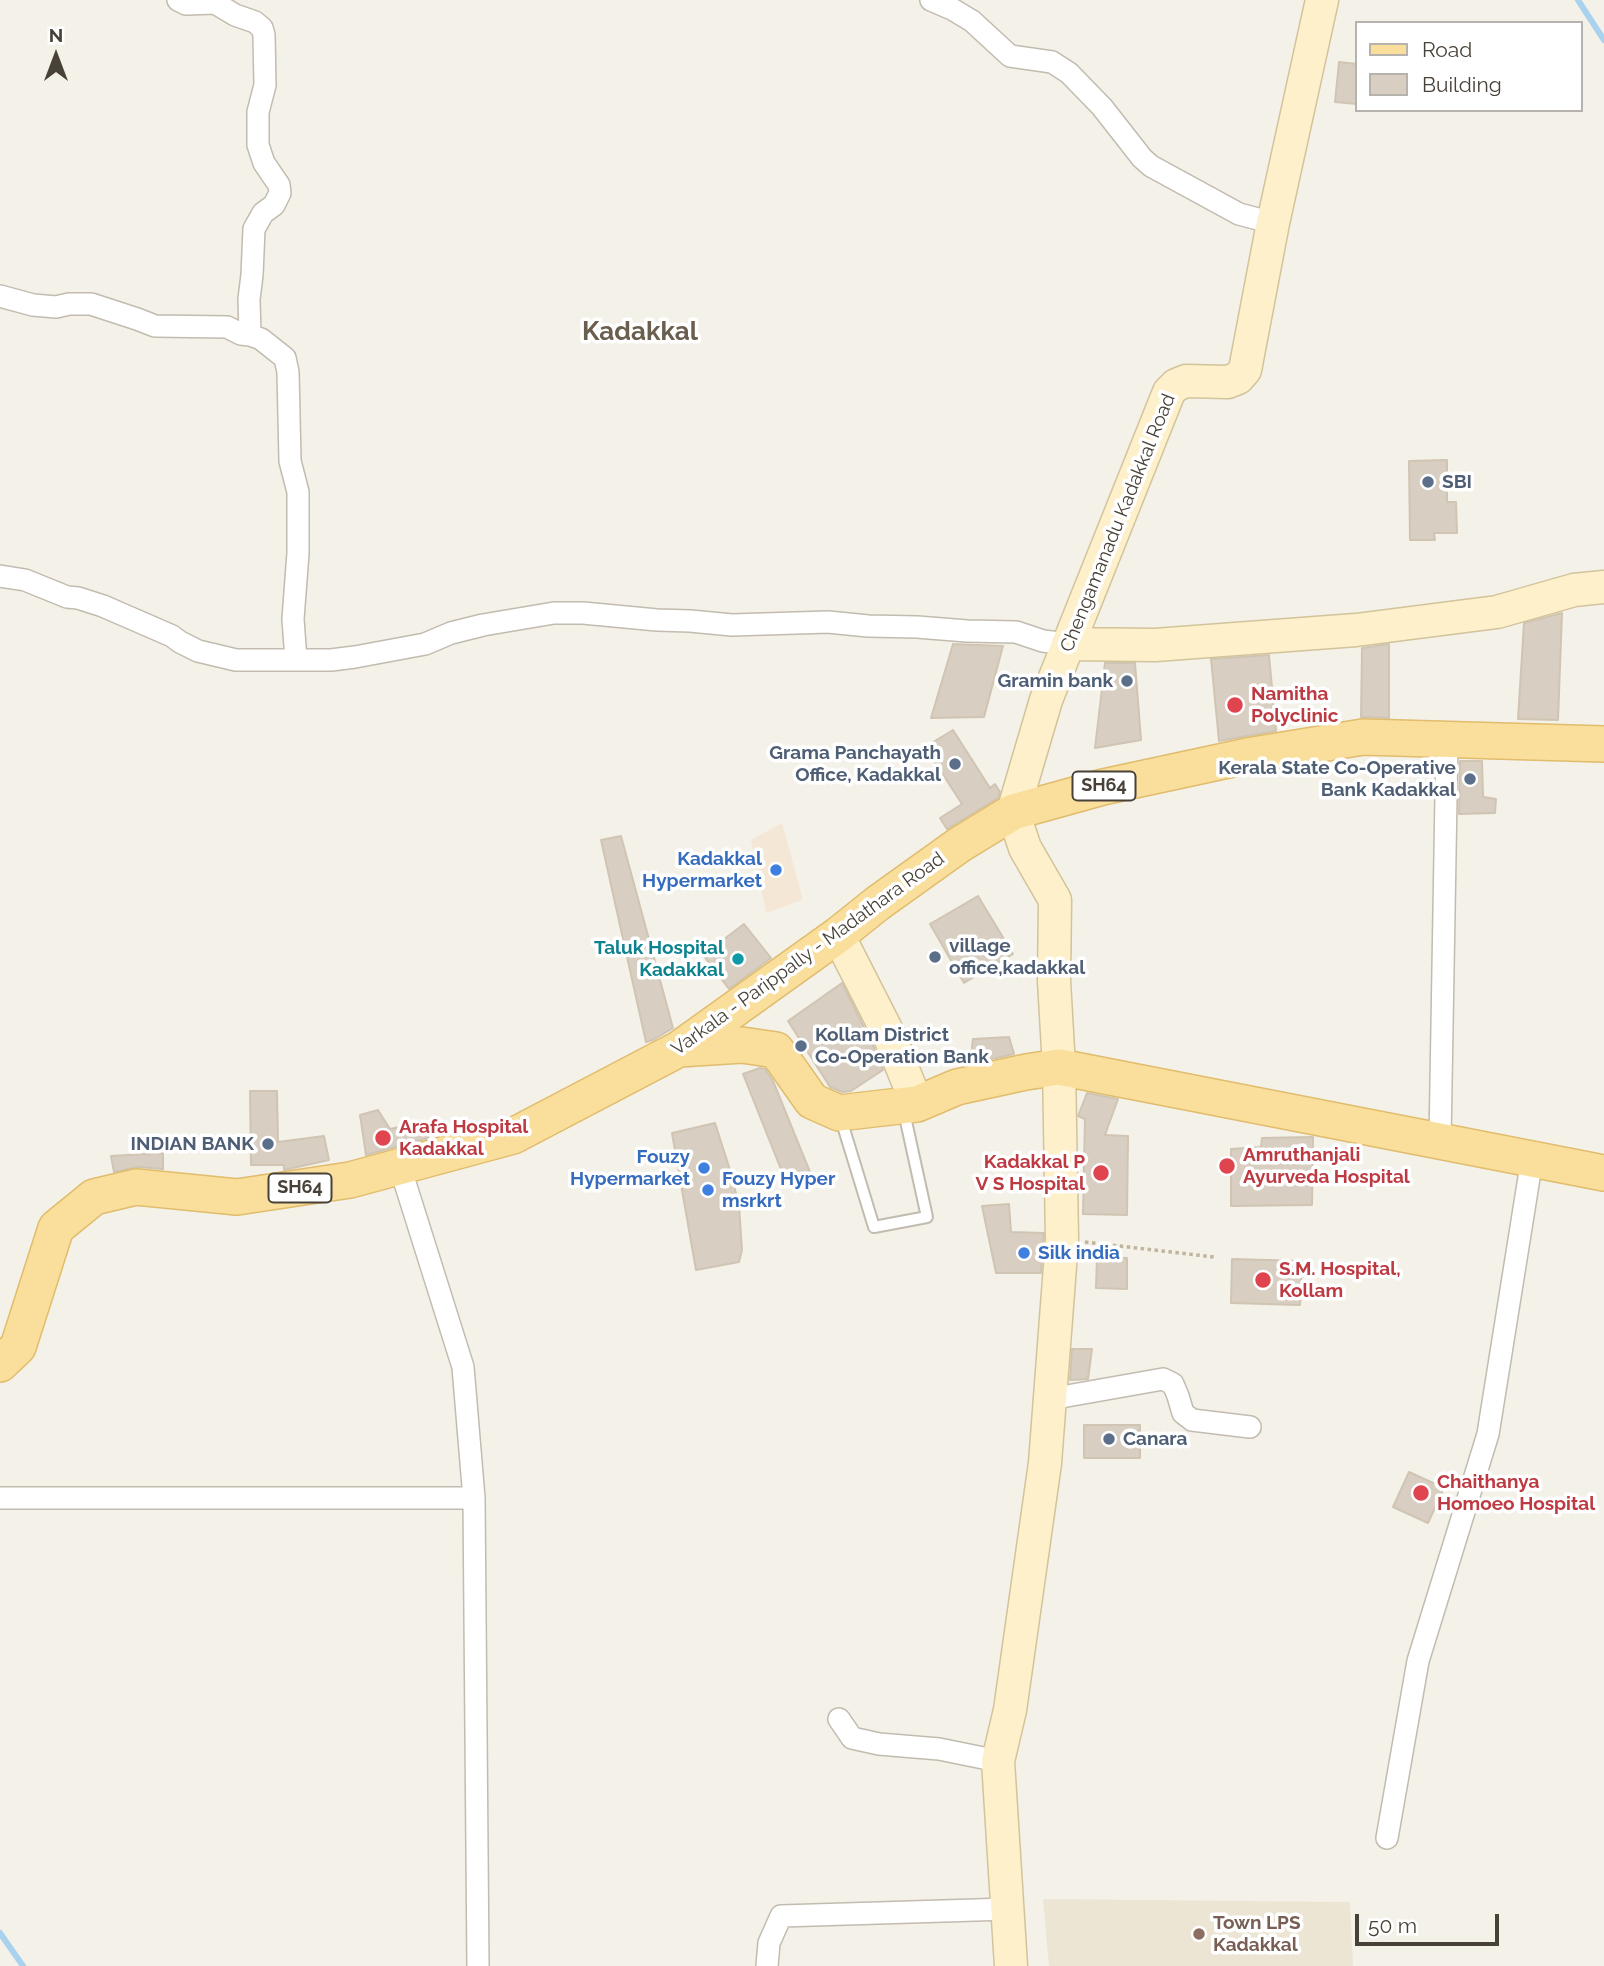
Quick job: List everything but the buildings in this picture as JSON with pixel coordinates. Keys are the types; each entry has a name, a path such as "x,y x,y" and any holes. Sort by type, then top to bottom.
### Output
{"main road":[{"name":"Varkala - Parippally - Madathara Road","path":"0,1364 18,1347 56,1228 94,1197 136,1187 237,1197 350,1180 513,1136 679,1049 838,935 877,903 1013,812 1103,787 1247,756 1363,737 1604,744"},
{"path":"679,1049 742,1045 776,1051 813,1101 838,1113 910,1105 957,1087 1059,1067 1604,1173"}],"street":[{"path":"178,0 186,4 215,3 262,28 265,85 258,111 258,145 264,163 279,185 280,192 275,205 263,213 254,229 249,299 250,335"},
{"path":"931,0 972,21 1010,56 1052,62 1069,73 1102,107 1151,166 1239,214 1273,223"},
{"name":"Chengamanadu Kadakkal Road","path":"1013,812 1046,700 1169,392 1176,384 1186,381 1228,382 1238,379 1245,370 1273,223 1322,0"},
{"path":"0,296 33,305 56,307 91,303 137,318 155,327 227,327 261,339 285,358 288,372 290,461 298,492 298,553 293,619 296,660"},
{"path":"0,576 24,580 67,597 118,611 198,651 236,660 331,660 380,653 425,643 483,625 554,613 732,625 828,622 1016,632 1043,641 1068,645 1155,645 1356,630 1497,612 1573,590 1604,586"},
{"path":"1440,1141 1447,739"},
{"path":"1011,1966 998,1761 1010,1710 1045,1463 1062,1240 1059,1067 1054,981 1055,900 1025,848 1013,812"},
{"path":"838,935 905,1069 910,1105"},
{"path":"1387,1838 1418,1661 1488,1434 1532,1159"},
{"path":"400,1167 463,1367 474,1498 478,1966"},
{"path":"1050,1399 1163,1379 1172,1384 1183,1413 1192,1420 1250,1427"},
{"path":"0,1498 474,1498"},
{"path":"839,1719 852,1738 879,1744 939,1749 998,1761"},
{"path":"767,1966 769,1943 781,1916 1008,1909"}],"lane":[{"path":"838,1113 874,1227 927,1217 910,1105"}],"path":[{"path":"1062,1240 1214,1257"}],"shaded area":[{"name":"Kadakkal Hypermarket","path":"782,823 803,900 766,913 751,840"},
{"name":"Town LPS Kadakkal","path":"1043,1899 1350,1902 1353,1966 1049,1966"}],"waterway":[{"path":"1578,0 1604,40"},
{"path":"0,1933 23,1966"}],"place":[{"name":"SBI","path":"1428,482"},
{"name":"Gramin bank","path":"1127,681"},
{"name":"Namitha Polyclinic","path":"1235,705"},
{"name":"Grama Panchayath Office, Kadakkal","path":"955,764"},
{"name":"Kerala State Co-Operative Bank Kadakkal","path":"1470,779"},
{"name":"Kadakkal Hypermarket","path":"776,870"},
{"name":"village office,kadakkal","path":"935,957"},
{"name":"Taluk Hospital Kadakkal","path":"738,959"},
{"name":"Kollam District Co-Operation Bank","path":"801,1046"},
{"name":"Arafa Hospital Kadakkal","path":"383,1138"},
{"name":"INDIAN BANK","path":"268,1144"},
{"name":"Amruthanjali Ayurveda Hospital","path":"1227,1166"},
{"name":"Fouzy Hypermarket","path":"704,1168"},
{"name":"Kadakkal P V S Hospital","path":"1101,1173"},
{"name":"Fouzy Hyper msrkrt","path":"708,1190"},
{"name":"Silk india","path":"1024,1253"},
{"name":"S.M. Hospital, Kollam","path":"1263,1280"},
{"name":"Canara","path":"1109,1439"},
{"name":"Chaithanya Homoeo Hospital","path":"1421,1493"},
{"name":"Town LPS Kadakkal","path":"1199,1934"}],"district":[{"name":"Kadakkal","path":"640,332"}]}
